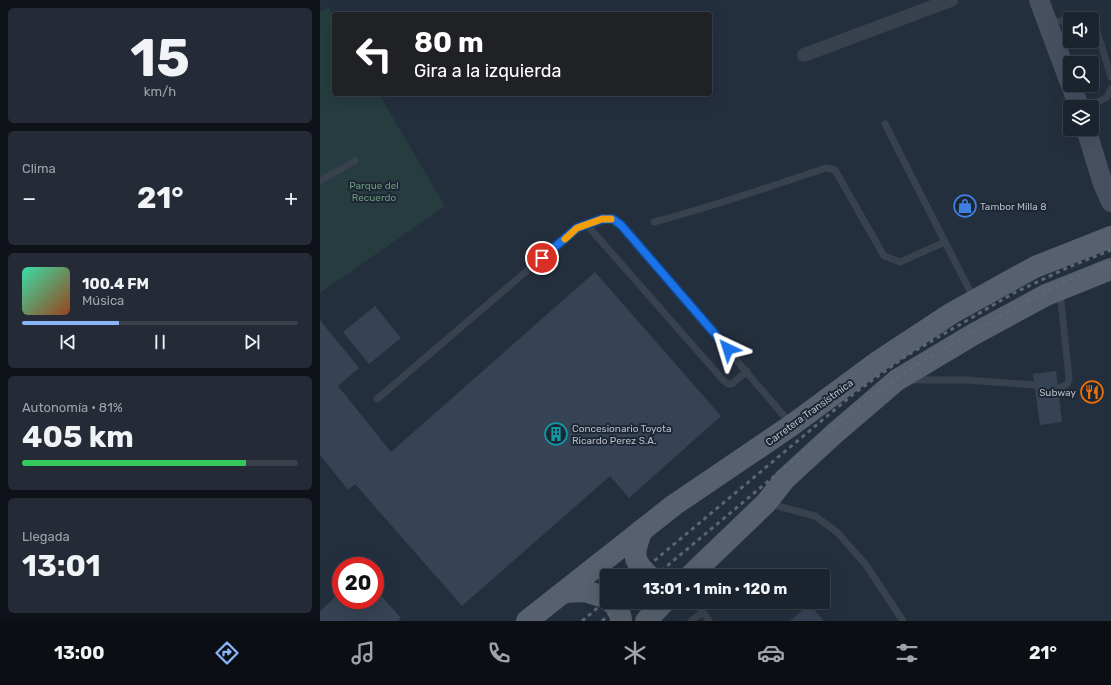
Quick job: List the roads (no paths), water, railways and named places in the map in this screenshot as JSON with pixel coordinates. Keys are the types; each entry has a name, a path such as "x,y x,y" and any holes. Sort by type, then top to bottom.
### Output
{"main road":[{"name":"Carretera Transístmica","path":"527,621 674,505 792,425 876,363 952,313 1035,267 1111,237"},
{"path":"697,569 766,503 785,479 834,434 897,380 974,334 1046,295 1111,269"},
{"path":"642,530 635,551 636,560 642,569"},
{"path":"565,592 585,591 600,596"},
{"path":"617,609 621,616 621,621"},
{"path":"646,621 657,609"}],"street":[{"path":"804,55 951,0"},
{"path":"1039,0 1063,65"},
{"path":"1089,136 1107,183 1111,202"}],"lane":[{"path":"1047,21 1063,21"},
{"path":"1099,38 1111,77"},
{"path":"1099,101 1107,97 1111,90"},
{"path":"885,124 975,301"},
{"path":"320,181 355,160"},
{"path":"654,222 682,215 826,168 835,170 884,256 900,262 945,242"},
{"path":"378,400 577,228 602,219 613,219 621,225 792,425"},
{"path":"587,225 723,380 728,384 732,384 747,371"},
{"path":"1058,388 1069,383 1070,378 1059,290"},
{"path":"897,380 966,380 1035,385"},
{"path":"766,503 814,516 837,532 866,566 903,621"},
{"path":"701,609 709,621"},
{"path":"692,621 703,612"}],"railway":[{"path":"644,569 856,392 906,356 1014,293 1069,267 1111,250"},
{"path":"663,569 864,401 913,367 1019,305 1074,277 1111,262"},
{"path":"582,621 600,606"},
{"path":"602,621 616,609"}],"place":[{"name":"Tambor Milla 8","path":"965,206"},
{"name":"Subway","path":"1092,392"},
{"name":"Concesionario Toyota Ricardo Perez S.A.","path":"556,434"}],"park label":[{"name":"Parque del Recuerdo","path":"374,190"}]}
